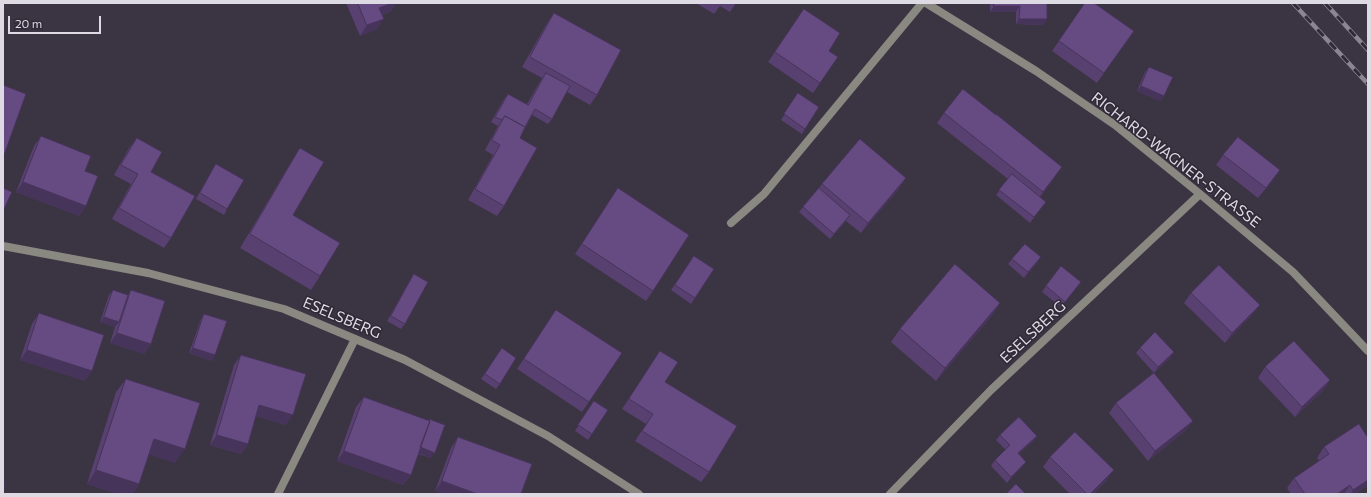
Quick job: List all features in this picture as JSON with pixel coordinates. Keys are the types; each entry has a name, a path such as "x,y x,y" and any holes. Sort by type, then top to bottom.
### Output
{"street":[{"path":"731,223 764,194 922,3"},
{"name":"RICHARD-WAGNER-STRASSE","path":"926,3 1036,71 1115,125 1293,272 1368,351"},
{"name":"ESELSBERG","path":"890,494 991,390 1200,194"},
{"name":"ESELSBERG","path":"3,246 148,273 284,309 405,360 548,436 639,494"},
{"path":"278,494 355,339"}],"building":[{"path":"358,3 393,3 379,8 384,19 367,25"},
{"path":"994,3 1047,3 1047,19 1019,19 1020,6 994,6"},
{"path":"1085,3 1094,3 1134,31 1104,73 1059,41"},
{"path":"804,9 840,33 829,51 838,57 820,83 775,52"},
{"path":"554,13 621,50 597,95 530,57"},
{"path":"1149,67 1173,77 1164,96 1141,86"},
{"path":"546,73 570,86 552,119 535,109 525,127 505,116 502,120 495,117 508,94 528,105"},
{"path":"3,85 26,94 4,155 3,154"},
{"path":"963,89 1062,167 1043,192 944,113"},
{"path":"798,93 819,107 805,129 784,114"},
{"path":"505,116 525,127 520,138 537,148 504,206 475,189 500,145 492,140"},
{"path":"41,136 91,156 85,171 98,176 86,206 23,182"},
{"path":"1238,137 1280,170 1266,188 1223,155"},
{"path":"137,138 162,152 151,172 195,196 171,238 119,208 138,174 121,165"},
{"path":"860,139 906,178 868,223 822,184"},
{"path":"300,148 324,162 293,215 340,243 320,276 250,234"},
{"path":"216,164 244,180 227,209 200,193"},
{"path":"1012,174 1046,202 1034,217 999,190"},
{"path":"3,188 12,192 3,211"},
{"path":"618,188 689,235 653,291 582,244"},
{"path":"819,188 850,215 834,234 803,207"},
{"path":"1025,244 1041,257 1028,272 1012,259"},
{"path":"694,256 714,269 695,298 675,285"},
{"path":"955,264 1000,303 945,368 900,329"},
{"path":"1219,265 1260,305 1232,333 1191,293"},
{"path":"1061,266 1081,282 1065,302 1046,286"},
{"path":"414,274 428,282 405,324 391,316"},
{"path":"113,290 128,295 119,322 104,317"},
{"path":"131,290 165,301 151,344 117,333"},
{"path":"556,310 622,353 589,402 524,359"},
{"path":"39,313 104,335 92,371 27,350"},
{"path":"204,314 227,321 215,355 193,348"},
{"path":"1155,332 1174,352 1158,367 1140,348"},
{"path":"1294,341 1330,380 1302,407 1265,367"},
{"path":"502,348 516,358 500,384 485,374"},
{"path":"660,351 678,362 665,382 737,426 709,472 642,431 653,414 629,399"},
{"path":"241,355 306,374 293,415 259,405 248,444 217,435"},
{"path":"1154,373 1193,421 1155,451 1116,403"},
{"path":"126,379 200,403 185,449 154,439 139,484 96,470"},
{"path":"364,397 430,421 411,475 344,451"},
{"path":"594,401 608,410 592,434 578,425"},
{"path":"1019,417 1037,436 1018,453 1026,462 1011,477 995,460 1010,445 1000,435"},
{"path":"429,419 445,425 435,453 420,447 430,421"},
{"path":"1359,424 1368,438 1368,480 1353,490 1350,485 1337,494 1305,494 1294,478 1329,454 1324,447"},
{"path":"1075,432 1114,470 1090,494 1087,494 1050,457"},
{"path":"458,437 532,464 521,494 477,494 442,481"},
{"path":"1016,484 1026,494 1006,494"}],"railway":[{"path":"1293,3 1368,84"},
{"path":"1325,3 1368,50"}]}
